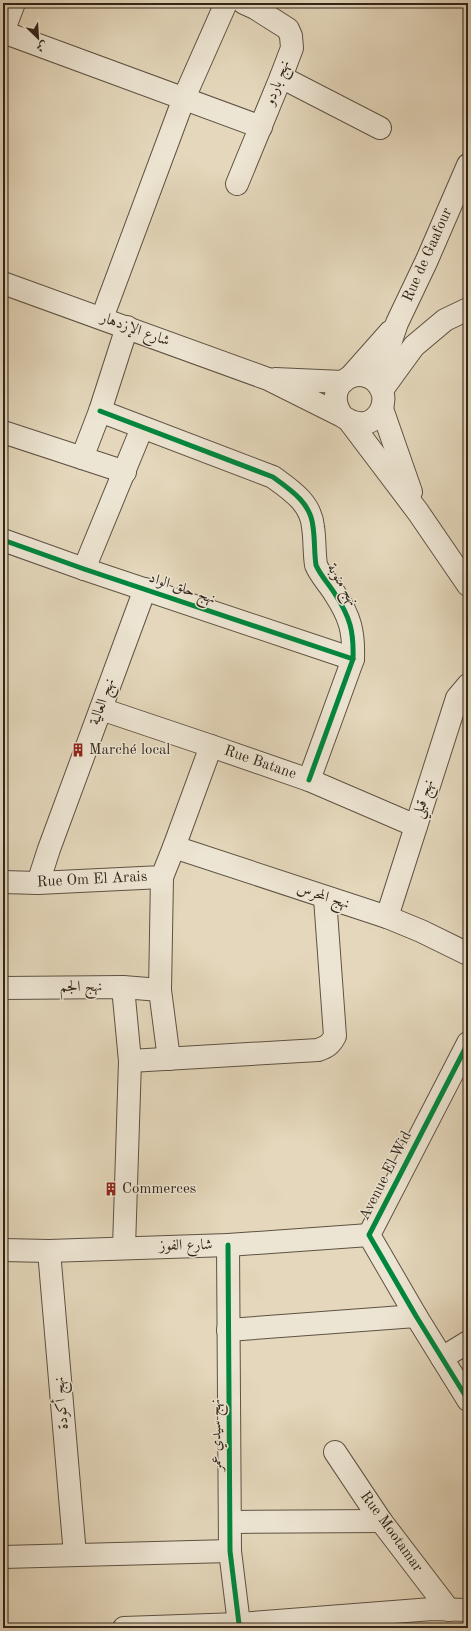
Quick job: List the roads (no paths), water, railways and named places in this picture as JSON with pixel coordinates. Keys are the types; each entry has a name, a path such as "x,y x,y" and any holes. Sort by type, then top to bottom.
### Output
{"street":[{"path":"14,3 3,32 261,127"},
{"path":"102,318 184,98 226,3"},
{"name":"نهج باردو","path":"237,184 292,48 291,36 288,29 252,5"},
{"path":"281,77 380,128"},
{"name":"Rue de Gaafour","path":"397,323 427,260 468,165"},
{"name":"شارع الإزدهار","path":"3,283 268,379"},
{"path":"380,394 414,346 445,320 468,309"},
{"path":"397,323 337,389 335,399 337,408 418,512 468,585"},
{"path":"268,379 346,419 359,424 368,422 376,417 397,323"},
{"path":"82,458 100,411 127,327"},
{"path":"268,379 347,379 360,375 370,377 380,394 418,512"},
{"name":"نهج منوبة","path":"100,411 273,477 296,493 310,511 313,525 315,559 318,570 335,593 347,616 354,638 353,659 309,780"},
{"path":"84,569 142,428"},
{"path":"3,432 125,472"},
{"name":"نهج حلق الواد","path":"3,540 84,569 353,659"},
{"name":"نهج العالية","path":"38,883 49,849 145,589"},
{"name":"نهج قبلي","path":"387,918 457,698 468,684"},
{"name":"Rue Batane","path":"101,709 309,780 416,826"},
{"name":"Rue Om El Arais","path":"3,882 38,883 162,876 211,746"},
{"name":"نهج المحرس","path":"174,847 387,918 421,931 468,954"},
{"path":"162,876 160,990 169,1059"},
{"path":"130,1062 318,1050 327,1047 335,1036 325,898"},
{"path":"123,987 130,1062 124,1247"},
{"name":"نهج الجم","path":"3,988 123,987 160,990"},
{"name":"Avenue El Wid","path":"468,1043 369,1235 416,1316 468,1400"},
{"name":"شارع الفوز","path":"3,1250 49,1251 124,1247 228,1245 369,1235"},
{"name":"نهج سيدي عمر","path":"228,1245 230,1551 249,1625"},
{"name":"نهج أكودة","path":"49,1251 75,1555"},
{"path":"228,1330 416,1316"},
{"path":"442,1358 468,1342"},
{"name":"Rue Mootamar","path":"335,1452 445,1614"},
{"path":"230,1522 381,1521"},
{"path":"3,1557 230,1551"},
{"path":"124,1628 338,1622 445,1614"}],"place":[{"name":"Marché local","path":"78,750"},
{"name":"Commerces","path":"111,1189"}]}
